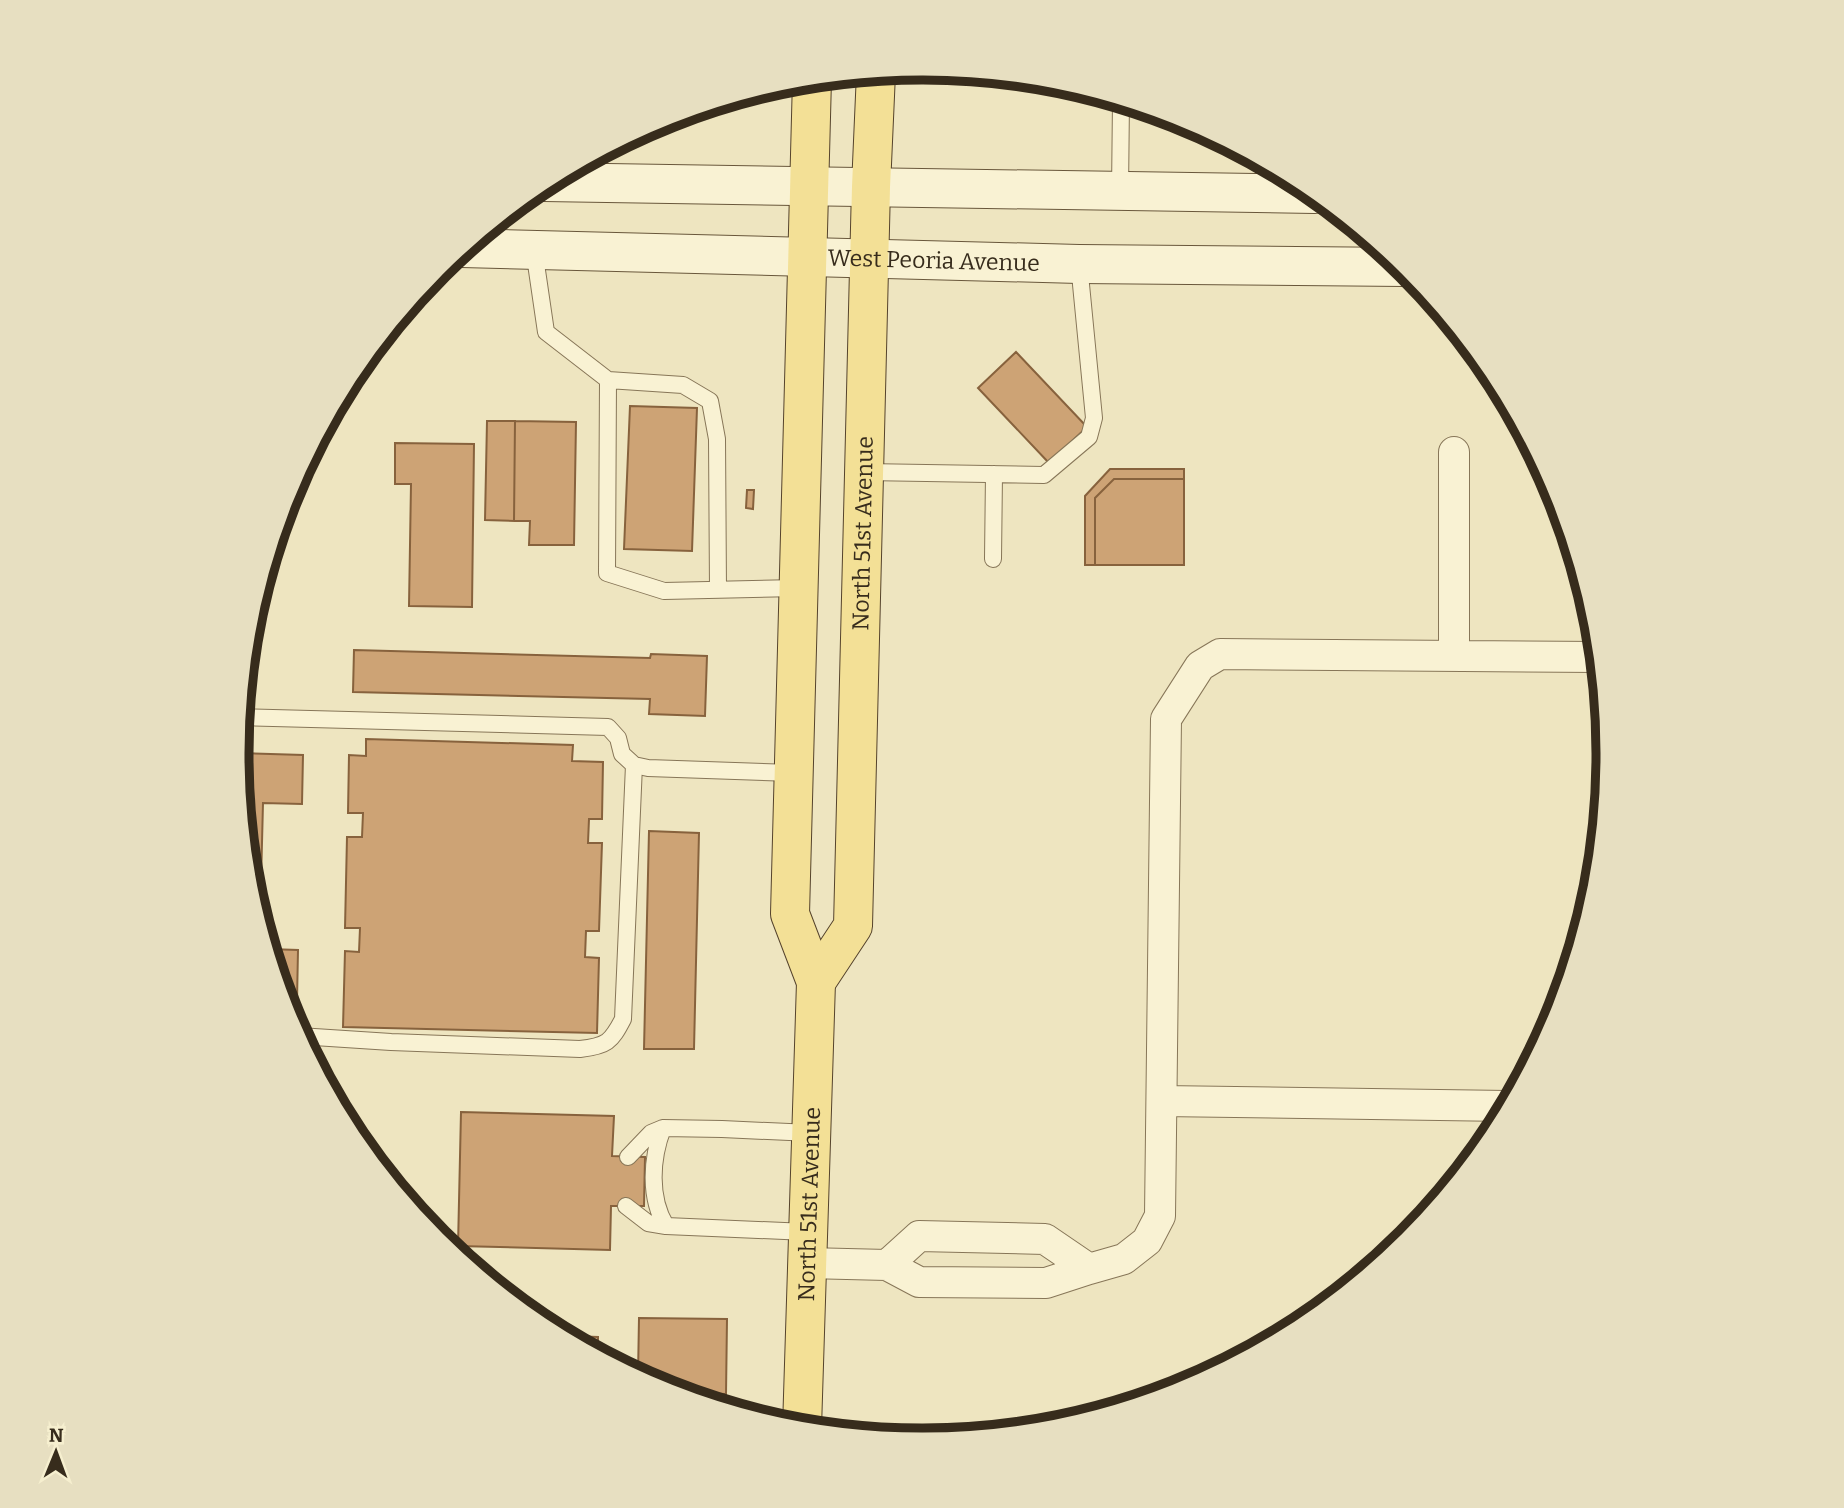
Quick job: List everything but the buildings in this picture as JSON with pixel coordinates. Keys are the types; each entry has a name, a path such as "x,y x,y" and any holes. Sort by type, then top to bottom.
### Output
{"main road":[{"name":"North 51st Avenue","path":"816,982 853,926 876,82"},
{"name":"North 51st Avenue","path":"802,1417 816,982 790,914 812,90"},
{"path":"567,182 1296,194"},
{"name":"West Peoria Avenue","path":"478,248 1079,264 1386,267"}],"street":[{"path":"1454,452 1454,656"},
{"path":"807,1247 887,1265 919,1282 1046,1283 1124,1259 1147,1241 1160,1216 1166,719 1200,666 1220,654 1589,657"},
{"path":"1162,1101 1495,1107"},
{"path":"887,1265 919,1236 1045,1239 1089,1269"}],"lane":[{"path":"1120,191 1121,111"},
{"path":"534,250 546,332 608,380 683,385 710,401 717,439 718,590"},
{"path":"865,472 1044,475 1089,437 1094,418 1079,264"},
{"path":"608,380 607,573 664,591 798,588"},
{"path":"993,559 994,474"},
{"path":"250,717 607,727 618,738 622,754 634,765 648,768 793,773"},
{"path":"311,1036 391,1042 580,1049 597,1047 613,1038 623,1019 634,765"},
{"path":"628,1157 651,1133 663,1128 811,1133"},
{"path":"663,1128 657,1143 654,1188 659,1214 666,1226"},
{"path":"626,1206 648,1223 807,1247"}]}
